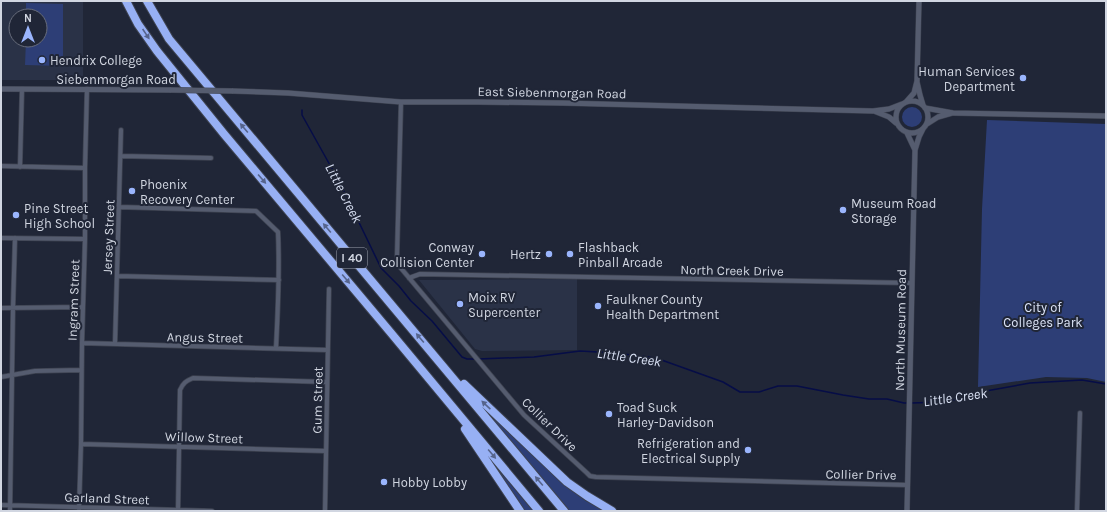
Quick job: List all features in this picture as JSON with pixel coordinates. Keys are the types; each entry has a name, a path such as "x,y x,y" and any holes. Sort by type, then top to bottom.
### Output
{"highway":[{"name":"I 40","path":"126,1 138,24 179,79 539,511"},
{"name":"I 40","path":"147,1 169,39 564,511"},
{"path":"437,359 567,482 612,511"},
{"path":"440,392 520,511"}],"street":[{"path":"919,1 916,81 914,92 896,112 896,122 898,126 907,133 916,133 938,117 953,113"},
{"path":"916,81 920,96 928,115 927,124"},
{"name":"Siebenmorgan Road","path":"1,89 232,91"},
{"path":"20,167 22,89"},
{"name":"Ingram Street","path":"79,509 87,89"},
{"name":"East Siebenmorgan Road","path":"232,91 288,93 401,102 562,103 873,111 889,109 904,103"},
{"path":"904,103 916,101 925,107 953,113 1106,116"},
{"name":"Collier Drive","path":"401,102 397,256 400,267 524,415 590,476 907,485"},
{"name":"East Siebenmorgan Road","path":"873,111 890,117 898,126"},
{"name":"North Museum Road","path":"907,511 915,150 918,137 923,129"},
{"name":"Jersey Street","path":"115,344 121,130"},
{"name":"North Museum Road","path":"907,133 915,150"},
{"path":"121,156 211,158"},
{"path":"1,166 85,168"},
{"path":"119,208 256,211 278,232 279,280 276,348"},
{"path":"1,238 85,239"},
{"path":"10,511 15,238"},
{"name":"North Creek Drive","path":"410,278 420,274 912,283"},
{"path":"117,276 279,280"},
{"name":"Gum Street","path":"325,511 329,289"},
{"path":"1,308 83,307"},
{"name":"Angus Street","path":"82,344 328,350"},
{"path":"1,376 36,371 81,370"},
{"path":"178,511 180,390 183,383 193,378 327,382"},
{"path":"1077,511 1080,414"},
{"name":"Willow Street","path":"81,444 326,451"},
{"name":"Garland Street","path":"1,505 79,509 212,511"}],"shaded area":[{"name":"Hendrix College","path":"1,1 83,1 83,80 1,80"},
{"name":"Moix RV Supercenter","path":"577,279 577,350 482,351 475,349 419,280"}],"green space":[{"path":"26,3 63,4 63,66 25,65 26,48 48,48 48,8 26,8"},
{"path":"908,107 916,107 922,113 922,121 916,127 908,127 902,121 902,113"},
{"name":"City of Colleges Park","path":"987,120 1106,124 1106,382 1087,378 1046,377 978,387 982,209"},
{"path":"478,402 558,479 586,501 605,511 569,511"},
{"path":"483,451 533,511 522,511"}],"waterway":[{"name":"Little Creek","path":"302,110 302,115 340,183 381,268 399,286 411,301 432,321 462,357 474,359"},
{"name":"Little Creek","path":"478,359 534,357 580,351 615,353 656,358 723,382 740,392 759,392 778,386 797,386 869,399 887,399 908,403"},
{"name":"Little Creek","path":"912,403 941,402 960,399 986,391 1030,383 1082,380 1106,384"}],"place":[{"name":"Hendrix College","path":"42,60"},
{"name":"Human Services Department","path":"1023,78"},
{"name":"Phoenix Recovery Center","path":"132,191"},
{"name":"Museum Road Storage","path":"843,210"},
{"name":"Pine Street High School","path":"16,215"},
{"name":"Conway Collision Center","path":"482,254"},
{"name":"Hertz","path":"549,254"},
{"name":"Flashback Pinball Arcade","path":"570,254"},
{"name":"Moix RV Supercenter","path":"460,304"},
{"name":"Faulkner County Health Department","path":"598,306"},
{"name":"Toad Suck Harley-Davidson","path":"609,414"},
{"name":"Refrigeration and Electrical Supply","path":"748,450"},
{"name":"Hobby Lobby","path":"384,482"}]}
